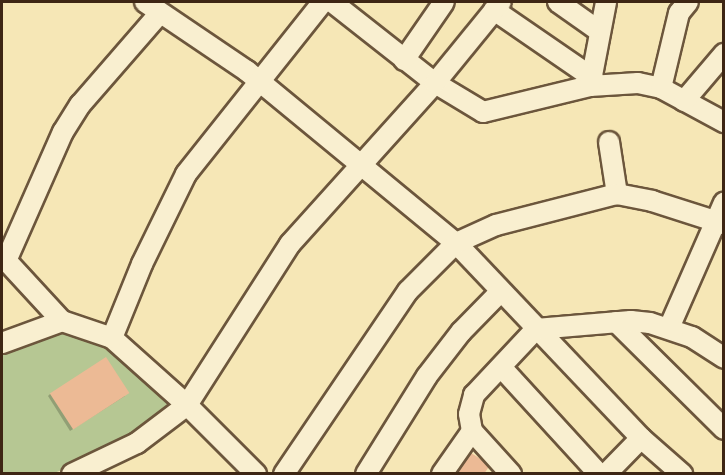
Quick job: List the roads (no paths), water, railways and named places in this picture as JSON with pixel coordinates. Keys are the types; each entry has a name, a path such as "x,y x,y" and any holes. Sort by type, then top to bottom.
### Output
{"street":[{"path":"112,338 142,264 186,174 323,2"},
{"path":"332,2 435,83 483,112 592,82 638,83 661,88 723,122"},
{"path":"404,60 444,2"},
{"path":"558,2 599,31"},
{"path":"592,82 599,31 606,2"},
{"path":"661,88 679,12 688,2"},
{"path":"72,474 137,443 187,405 290,244 435,83 497,6 592,82"},
{"path":"256,474 187,405 112,338 62,321 4,259 63,132 152,7 260,82 456,243 500,292 641,438 682,474"},
{"path":"684,101 723,54"},
{"path":"609,142 617,194"},
{"path":"284,474 408,291 456,243 496,225 617,194 721,216 669,328"},
{"path":"366,474 427,376 461,332 500,292"},
{"path":"2,343 62,321"},
{"path":"505,471 472,431 469,414 474,395 536,329 631,321 669,328 692,337 723,358"},
{"path":"616,322 723,429"},
{"path":"501,368 599,474"},
{"path":"442,474 472,431"},
{"path":"606,474 641,438"}]}
